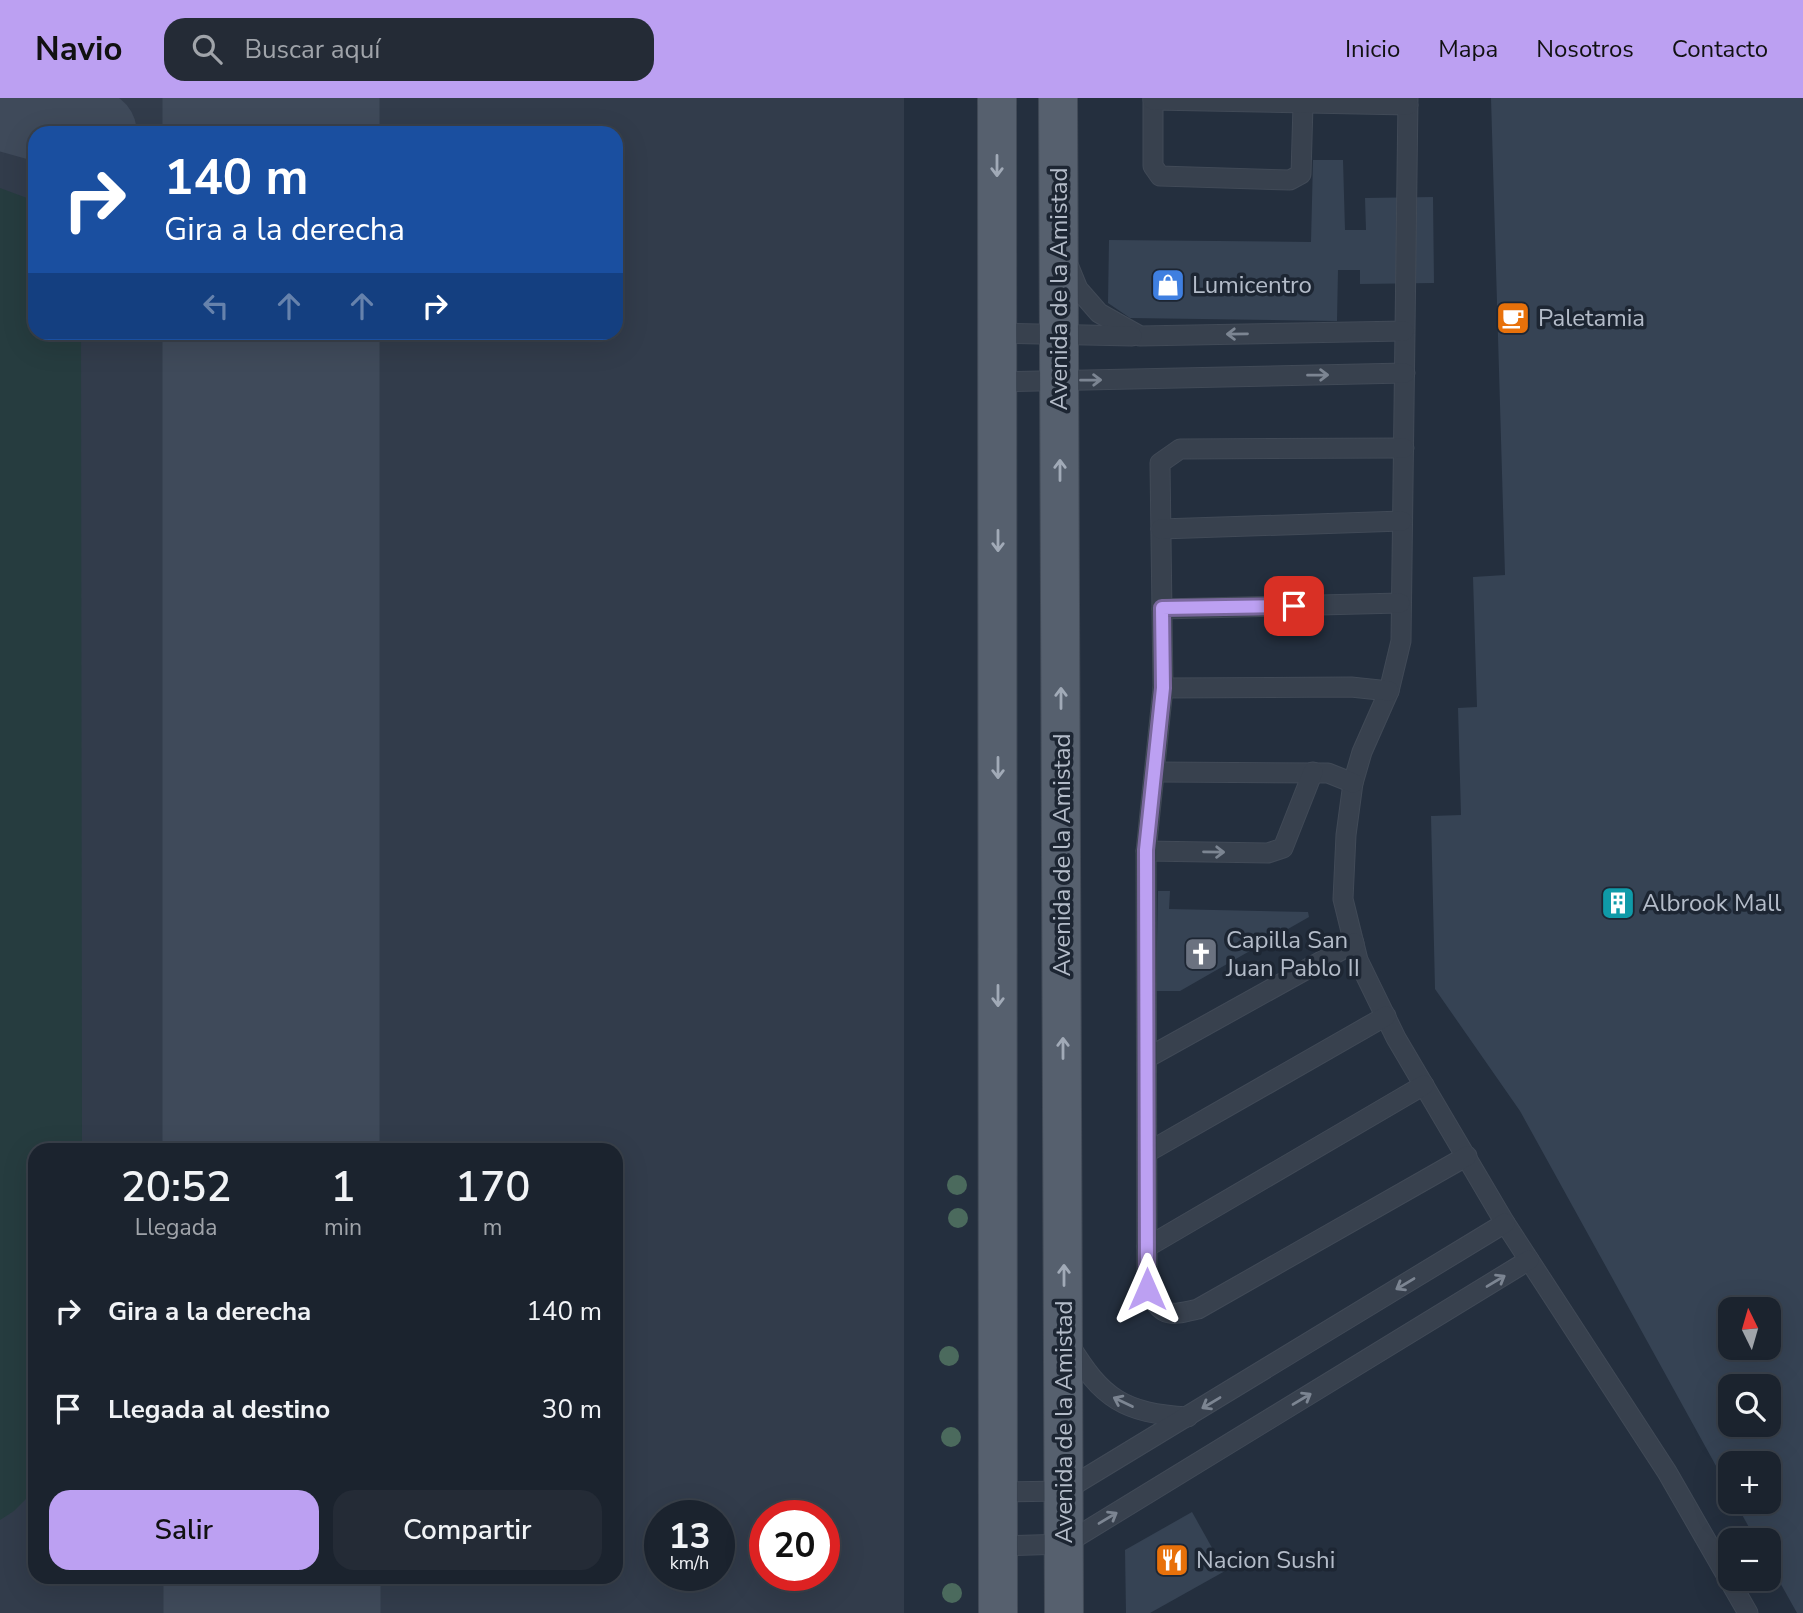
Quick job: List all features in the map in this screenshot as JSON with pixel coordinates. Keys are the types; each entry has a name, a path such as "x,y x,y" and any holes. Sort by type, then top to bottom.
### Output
{"main road":[{"path":"997,98 998,1613"},
{"name":"Avenida de la Amistad","path":"1058,98 1064,1613"}],"lane":[{"path":"1303,105 1301,174 1290,180 1160,176 1153,166 1153,99 1303,105 1408,102 1400,603 1402,641 1390,691 1362,752 1353,783 1346,835 1343,900 1358,960 1385,1016 1506,1223 1667,1472 1748,1613"},
{"path":"1058,233 1074,280 1090,304 1115,324 1140,336"},
{"path":"997,333 1059,332 1140,336 1404,331"},
{"path":"998,382 1405,373"},
{"path":"1404,448 1180,449 1160,463 1163,688 1146,850 1147,1289 1159,1310 1172,1315 1198,1309 1467,1156"},
{"path":"1161,528 1402,521"},
{"path":"1162,608 1400,603"},
{"path":"1163,688 1351,687 1390,691"},
{"path":"1156,772 1313,772 1328,773 1353,783"},
{"path":"1146,850 1268,853 1283,848 1313,772"},
{"path":"1147,1058 1354,943"},
{"path":"1147,1152 1385,1016"},
{"path":"1147,1247 1424,1085"},
{"path":"998,1492 1064,1491 1506,1223"},
{"path":"998,1546 1065,1544 1530,1261"},
{"path":"1064,1336 1098,1389 1153,1415 1188,1417"}],"shaded area":[{"path":"0,98 904,98 904,1613 0,1613"}],"green space":[{"path":"0,188 28,198 28,340 81,340 82,1143 28,1143 28,1497 0,1520"}],"building":[{"name":"Albrook Mall","path":"1491,98 1803,98 1803,1613 1797,1613 1781,1584 1781,1528 1749,1528 1742,1514 1781,1514 1781,1451 1718,1451 1718,1469 1520,1111 1435,989 1431,816 1461,815 1458,708 1477,707 1473,577 1505,575"},
{"path":"1313,160 1343,160 1345,230 1366,230 1365,198 1433,197 1434,283 1360,284 1360,270 1338,270 1337,321 1130,318 1108,303 1109,240 1311,242"},
{"name":"Capilla San Juan Pablo II","path":"1158,891 1170,891 1169,909 1308,912 1309,917 1180,991 1156,991"},
{"name":"Nacion Sushi","path":"1192,1512 1225,1571 1150,1613 1126,1613 1125,1550"}],"taxiway":[{"path":"0,107 69,126"}],"runway":[{"path":"271,98 271,126"},
{"path":"271,340 271,1143"},
{"path":"272,1584 272,1613"}],"place":[{"name":"Lumicentro","path":"1168,285"},
{"name":"Paletamia","path":"1513,318"},
{"name":"Albrook Mall","path":"1618,903"},
{"name":"Capilla San Juan Pablo II","path":"1201,954"},
{"name":"Nacion Sushi","path":"1172,1560"}],"route":[{"path":"1147,1289 1146,842 1163,688 1162,608 1294,606"}]}
